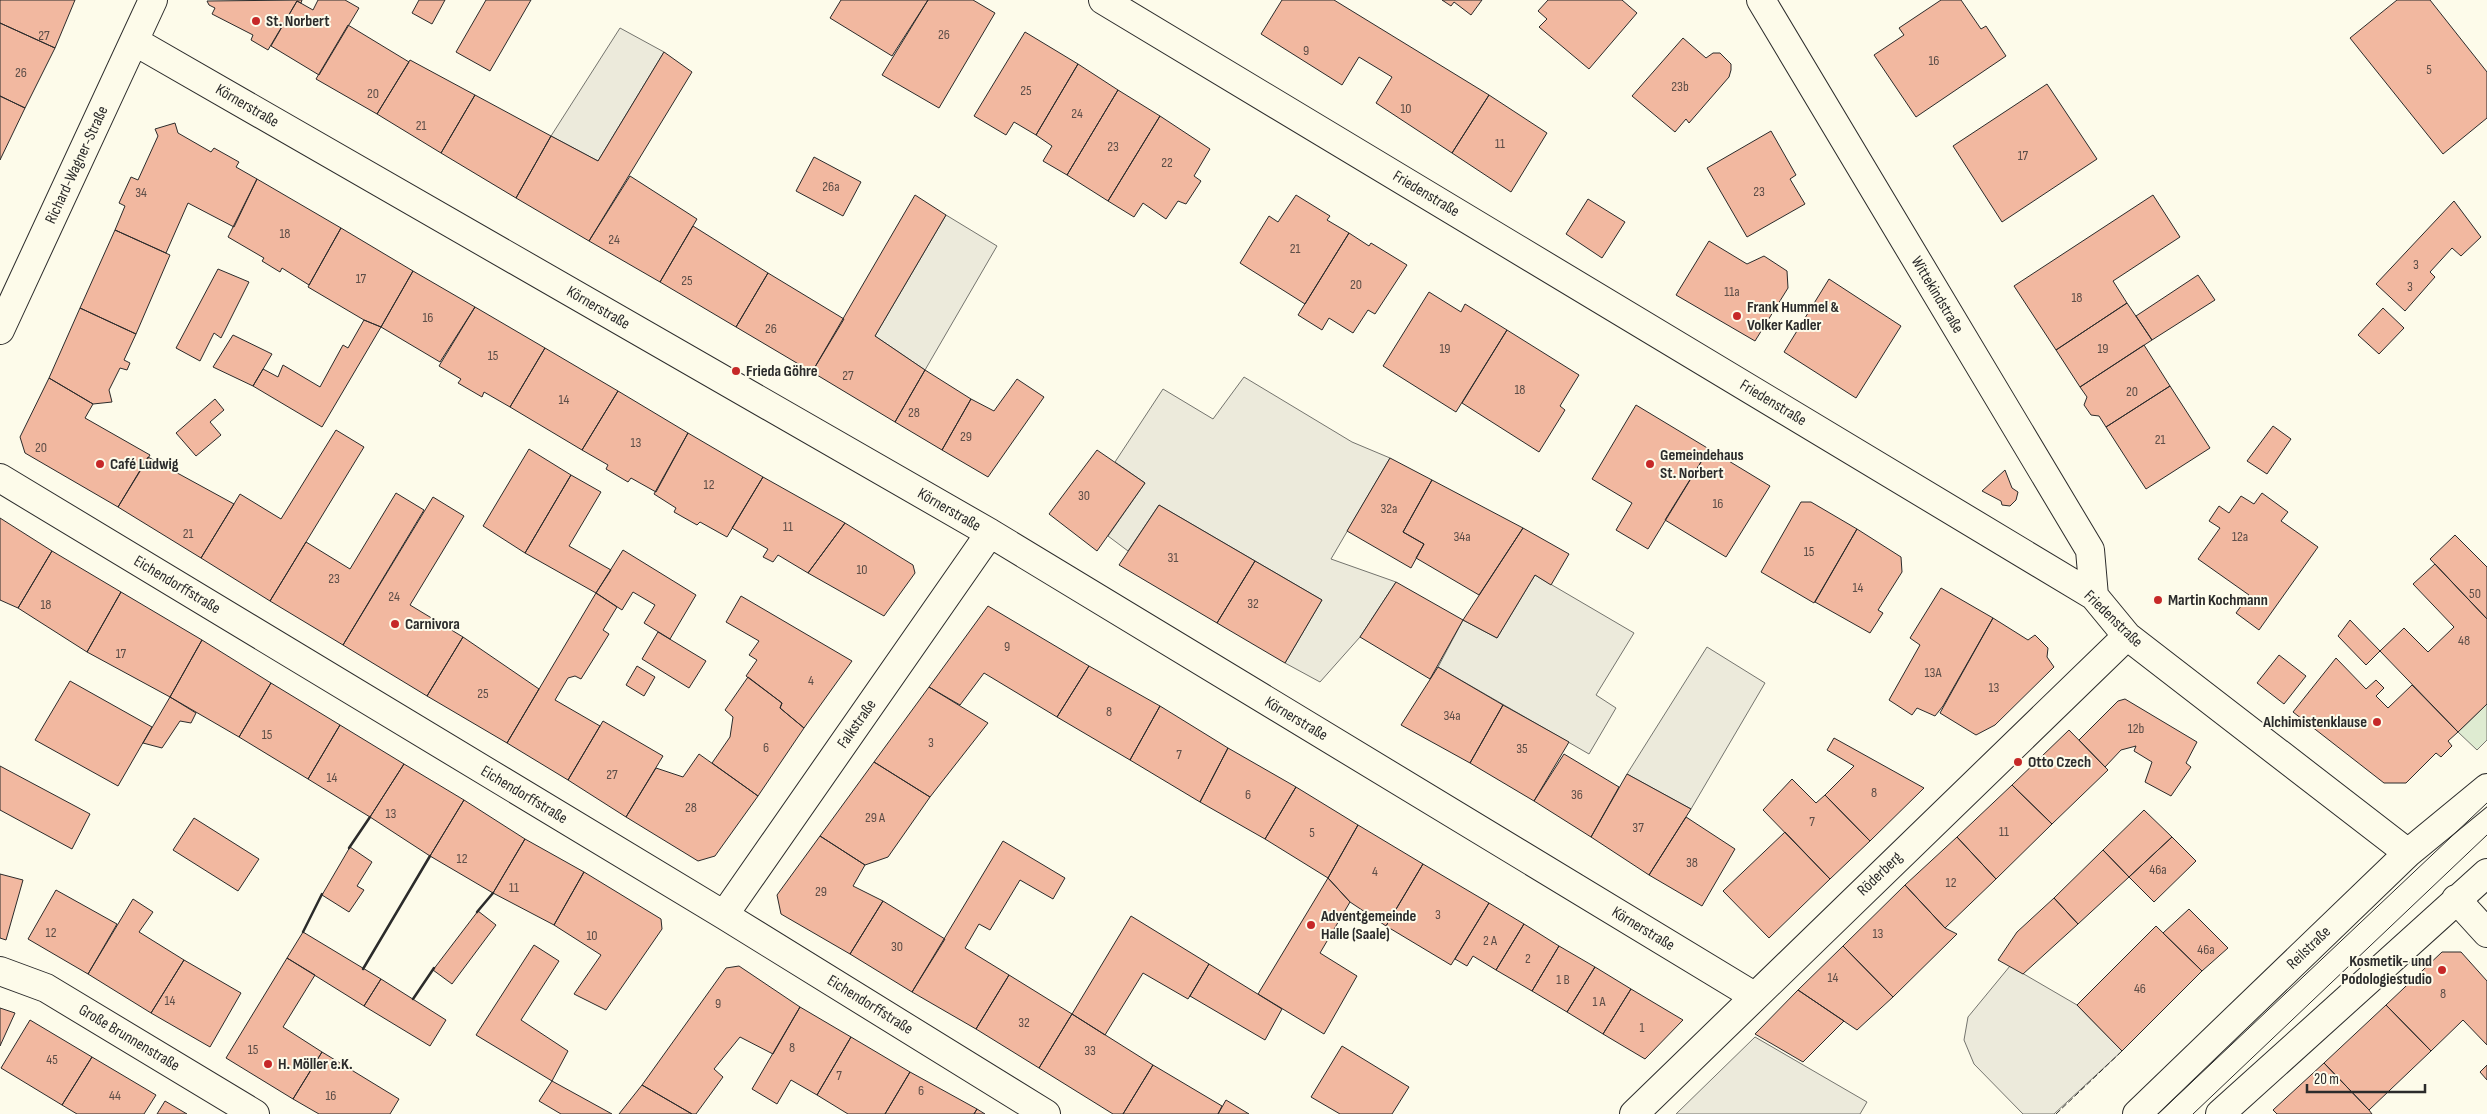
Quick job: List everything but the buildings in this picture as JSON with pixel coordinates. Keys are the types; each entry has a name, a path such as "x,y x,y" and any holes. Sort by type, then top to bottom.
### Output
{"street":[{"name":"Richard-Wagner-Straße","path":"0,330 153,0"},
{"name":"Friedenstraße","path":"1103,0 2094,596 2127,636 2408,853"},
{"name":"Wittekindstraße","path":"1761,0 2090,550 2094,596"},
{"name":"Körnerstraße","path":"134,41 990,533 1754,996"},
{"name":"Eichendorffstraße","path":"0,478 724,915 1046,1114"},
{"name":"Falkstraße","path":"724,915 990,533"},
{"name":"Röderberg","path":"1634,1114 2127,636"},
{"name":"Reilstraße","path":"2137,1114 2408,853 2487,788"},
{"path":"2220,1114 2487,873"},
{"path":"2456,899 2487,933"},
{"name":"Große Brunnenstraße","path":"0,971 46,988 255,1114"}],"green space":[{"path":"2487,704 2487,740 2477,750 2458,732"}],"shaded area":[{"path":"620,28 664,52 598,161 551,136"},
{"path":"946,215 997,246 925,370 875,336"},
{"path":"1244,377 1352,442 1390,458 1331,559 1396,582 1360,637 1320,682 1285,663 1322,600 1159,505 1128,551 1108,536 1145,483 1115,462 1163,389 1213,419"},
{"path":"1535,575 1634,633 1596,695 1616,708 1589,754 1438,667 1463,620 1497,638"},
{"path":"1707,647 1765,683 1691,809 1627,774"},
{"path":"2010,966 2077,1005 2122,1051 2054,1114 2023,1114 1974,1064 1964,1040 1968,1017"},
{"path":"1755,1037 1867,1102 1860,1114 1676,1114"}],"tram line":[{"path":"2158,1114 2487,803"},
{"path":"2193,1114 2487,835"}],"fence":[{"path":"2056,1114 2122,1051"}],"wall":[{"path":"349,848 370,817"},
{"path":"363,969 430,856"},
{"path":"477,912 493,893"},
{"path":"303,932 322,894"},
{"path":"413,999 434,968"}],"place":[{"name":"St. Norbert","path":"256,21"},
{"name":"Frank Hummel & Volker Kadler","path":"1737,316"},
{"name":"Frieda Göhre","path":"736,371"},
{"name":"Café Ludwig","path":"100,464"},
{"name":"Gemeindehaus St. Norbert","path":"1650,464"},
{"name":"Martin Kochmann","path":"2158,600"},
{"name":"Carnivora","path":"395,624"},
{"name":"Alchimistenklause","path":"2377,722"},
{"name":"Otto Czech","path":"2018,762"},
{"name":"Adventgemeinde Halle (Saale)","path":"1311,925"},
{"name":"Kosmetik- und Podologiestudio","path":"2442,970"},
{"name":"H. Möller e.K.","path":"268,1064"}]}
